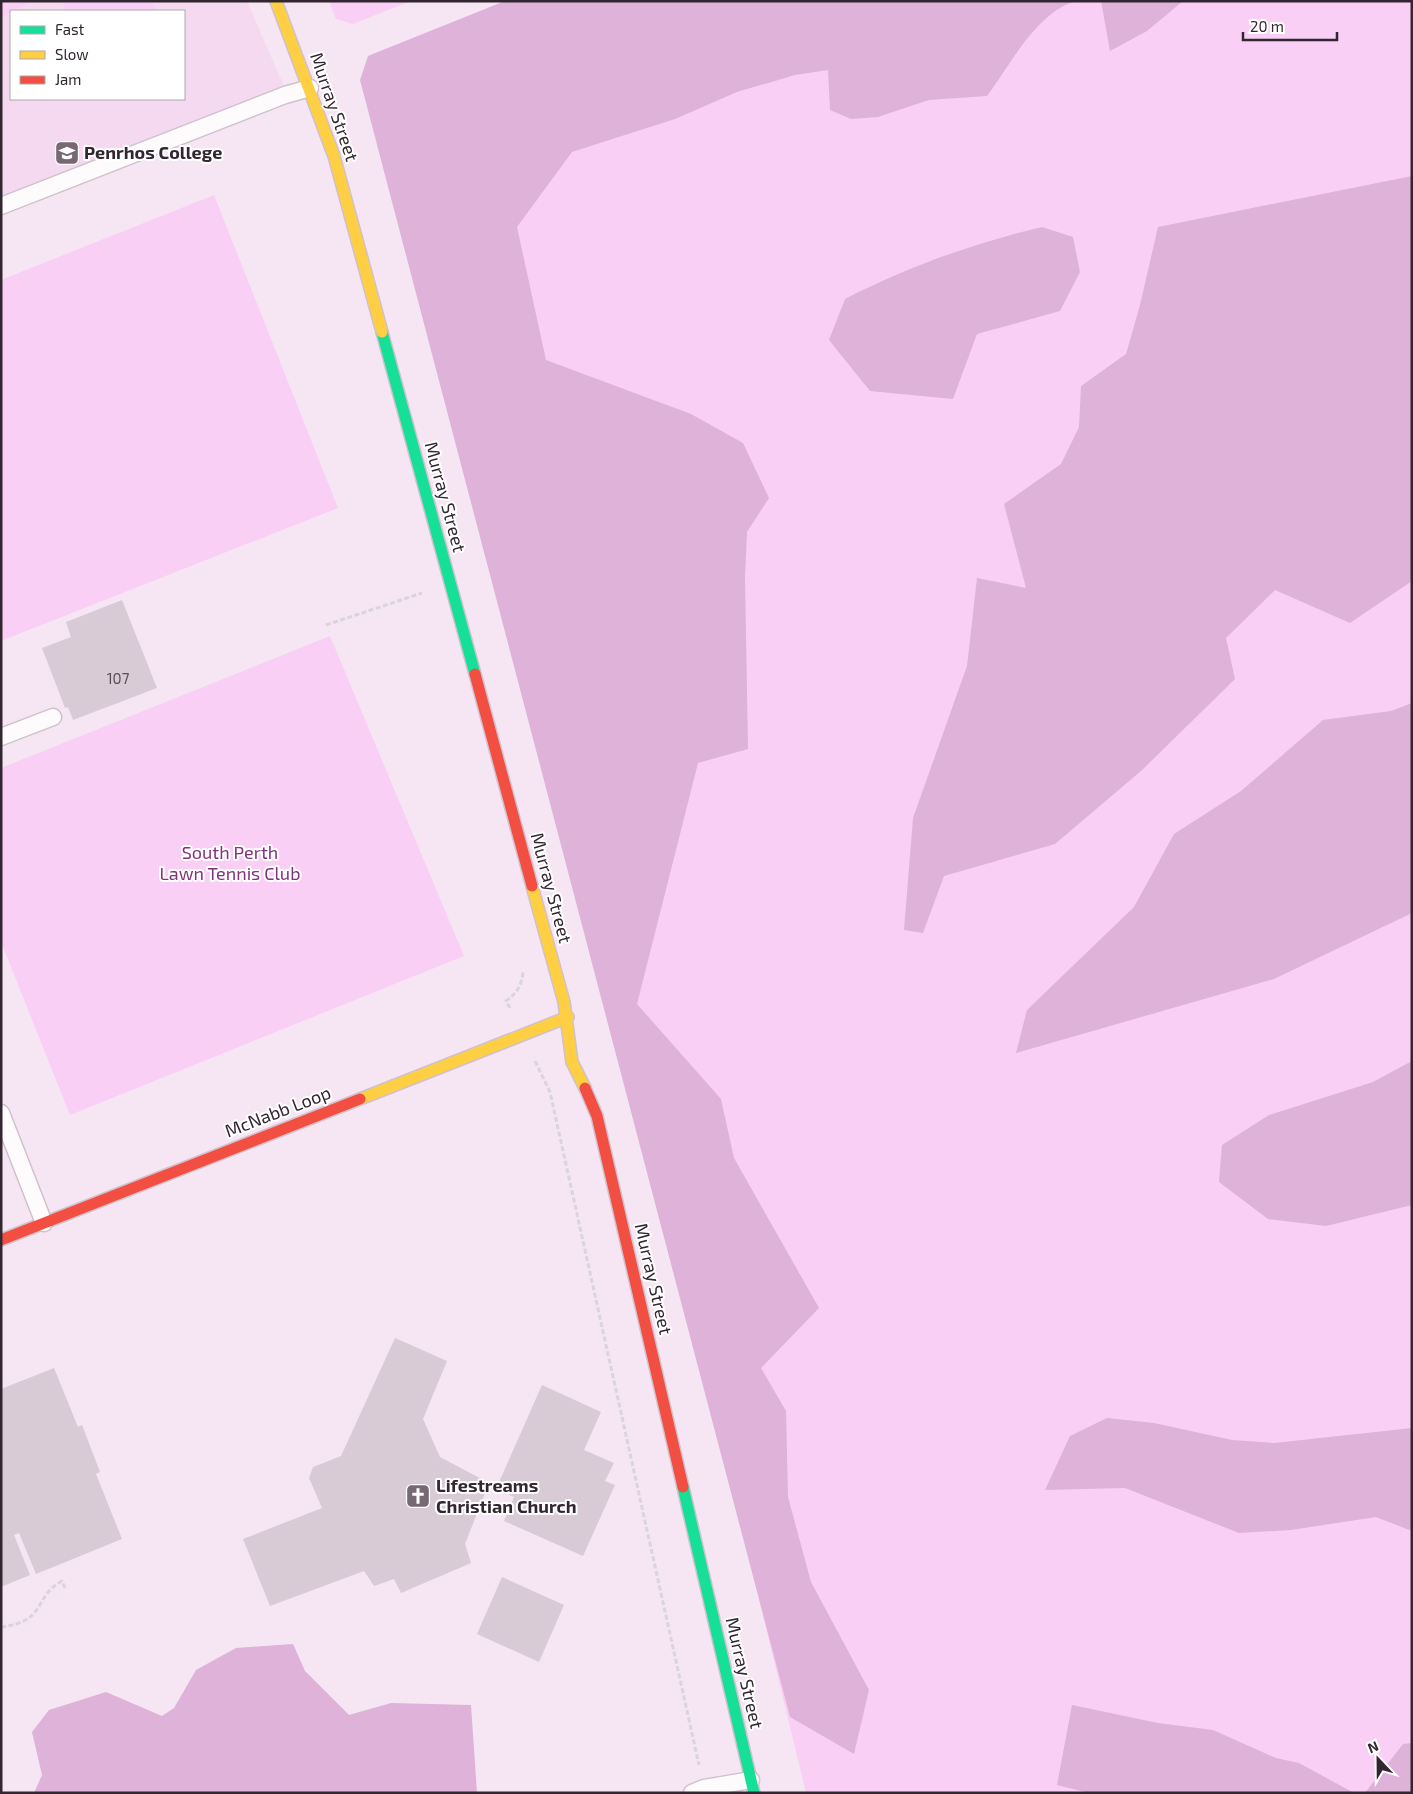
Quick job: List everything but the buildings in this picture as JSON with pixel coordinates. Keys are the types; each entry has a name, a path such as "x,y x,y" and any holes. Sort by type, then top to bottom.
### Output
{"street":[{"name":"Murray Street","path":"276,1 334,156 568,1017 572,1062 592,1099 597,1116 753,1786"},
{"name":"McNabb Loop","path":"1,1240 568,1017"}],"lane":[{"path":"1,206 285,95 310,88"},
{"path":"1,737 53,717"},
{"path":"1,1113 44,1223"},
{"path":"698,1790 753,1786"}],"path":[{"path":"326,625 425,592"},
{"path":"522,1035 550,1092 698,1790"},
{"path":"1,1628 16,1625 35,1614 52,1587 62,1581 65,1588"}],"shaded area":[{"name":"Penrhos College","path":"1,1 247,1 286,91 1,208"},
{"path":"505,1 1077,1 1063,6 1037,27 987,96 929,100 878,117 851,119 830,110 828,70 795,75 737,92 675,119 572,152 517,227 546,360 691,414 743,443 769,498 747,532 745,577 748,749 698,763 637,1004 721,1099 734,1158 819,1308 761,1368 786,1411 788,1497 811,1582 869,1690 854,1754 790,1717 360,80 368,56"},
{"path":"1101,1 1183,1 1147,31 1110,51"},
{"path":"1412,176 1412,581 1350,623 1275,590 1226,638 1235,679 1141,771 1055,844 944,876 923,933 904,930 913,818 967,666 977,578 1026,588 1004,504 1061,464 1079,427 1081,386 1126,354 1140,305 1158,227"},
{"path":"1042,227 1073,237 1080,272 1060,311 977,334 953,399 870,391 829,340 845,299 892,276 941,257 991,240"},
{"path":"1412,703 1412,913 1274,979 1016,1053 1027,1010 1134,907 1174,834 1241,791 1323,720 1391,711"},
{"path":"1412,1061 1412,1205 1326,1226 1268,1219 1219,1182 1222,1145 1269,1115 1373,1082"},
{"path":"1107,1418 1154,1423 1232,1440 1274,1443 1412,1428 1412,1531 1376,1517 1291,1530 1239,1533 1125,1488 1045,1490 1070,1436"},
{"path":"293,1644 305,1671 349,1715 391,1703 471,1705 477,1793 34,1793 42,1775 32,1732 49,1710 106,1692 162,1716 174,1708 196,1670 236,1648"},
{"path":"1072,1705 1158,1723 1213,1730 1276,1758 1299,1763 1354,1793 1089,1793 1057,1785"},
{"path":"1412,1743 1412,1793 1365,1793 1403,1744"}],"green space":[{"path":"1,1 32,1 16,10 10,10 10,13 1,18"},
{"path":"62,1 152,1 156,10 66,10"},
{"path":"329,1 411,1 353,24 336,19"},
{"path":"505,1 1412,1 1412,1793 806,1793 636,1091 368,56"},
{"path":"214,195 338,508 1,641 1,280"},
{"name":"South Perth Lawn Tennis Club","path":"330,636 464,956 70,1115 1,942 1,768"}],"traffic: fast":[{"path":"382,332 475,674"},
{"path":"683,1487 754,1793"}],"traffic: slow":[{"path":"276,1 334,156 382,332"},
{"path":"532,886 564,1002 572,1062 585,1088"},
{"path":"360,1099 568,1017"}],"traffic: jam":[{"path":"475,674 532,886"},
{"path":"585,1088 597,1116 683,1487"},
{"path":"1,1240 360,1099"}],"place":[{"name":"Penrhos College","path":"67,153"},
{"name":"Lifestreams Christian Church","path":"418,1496"}]}
